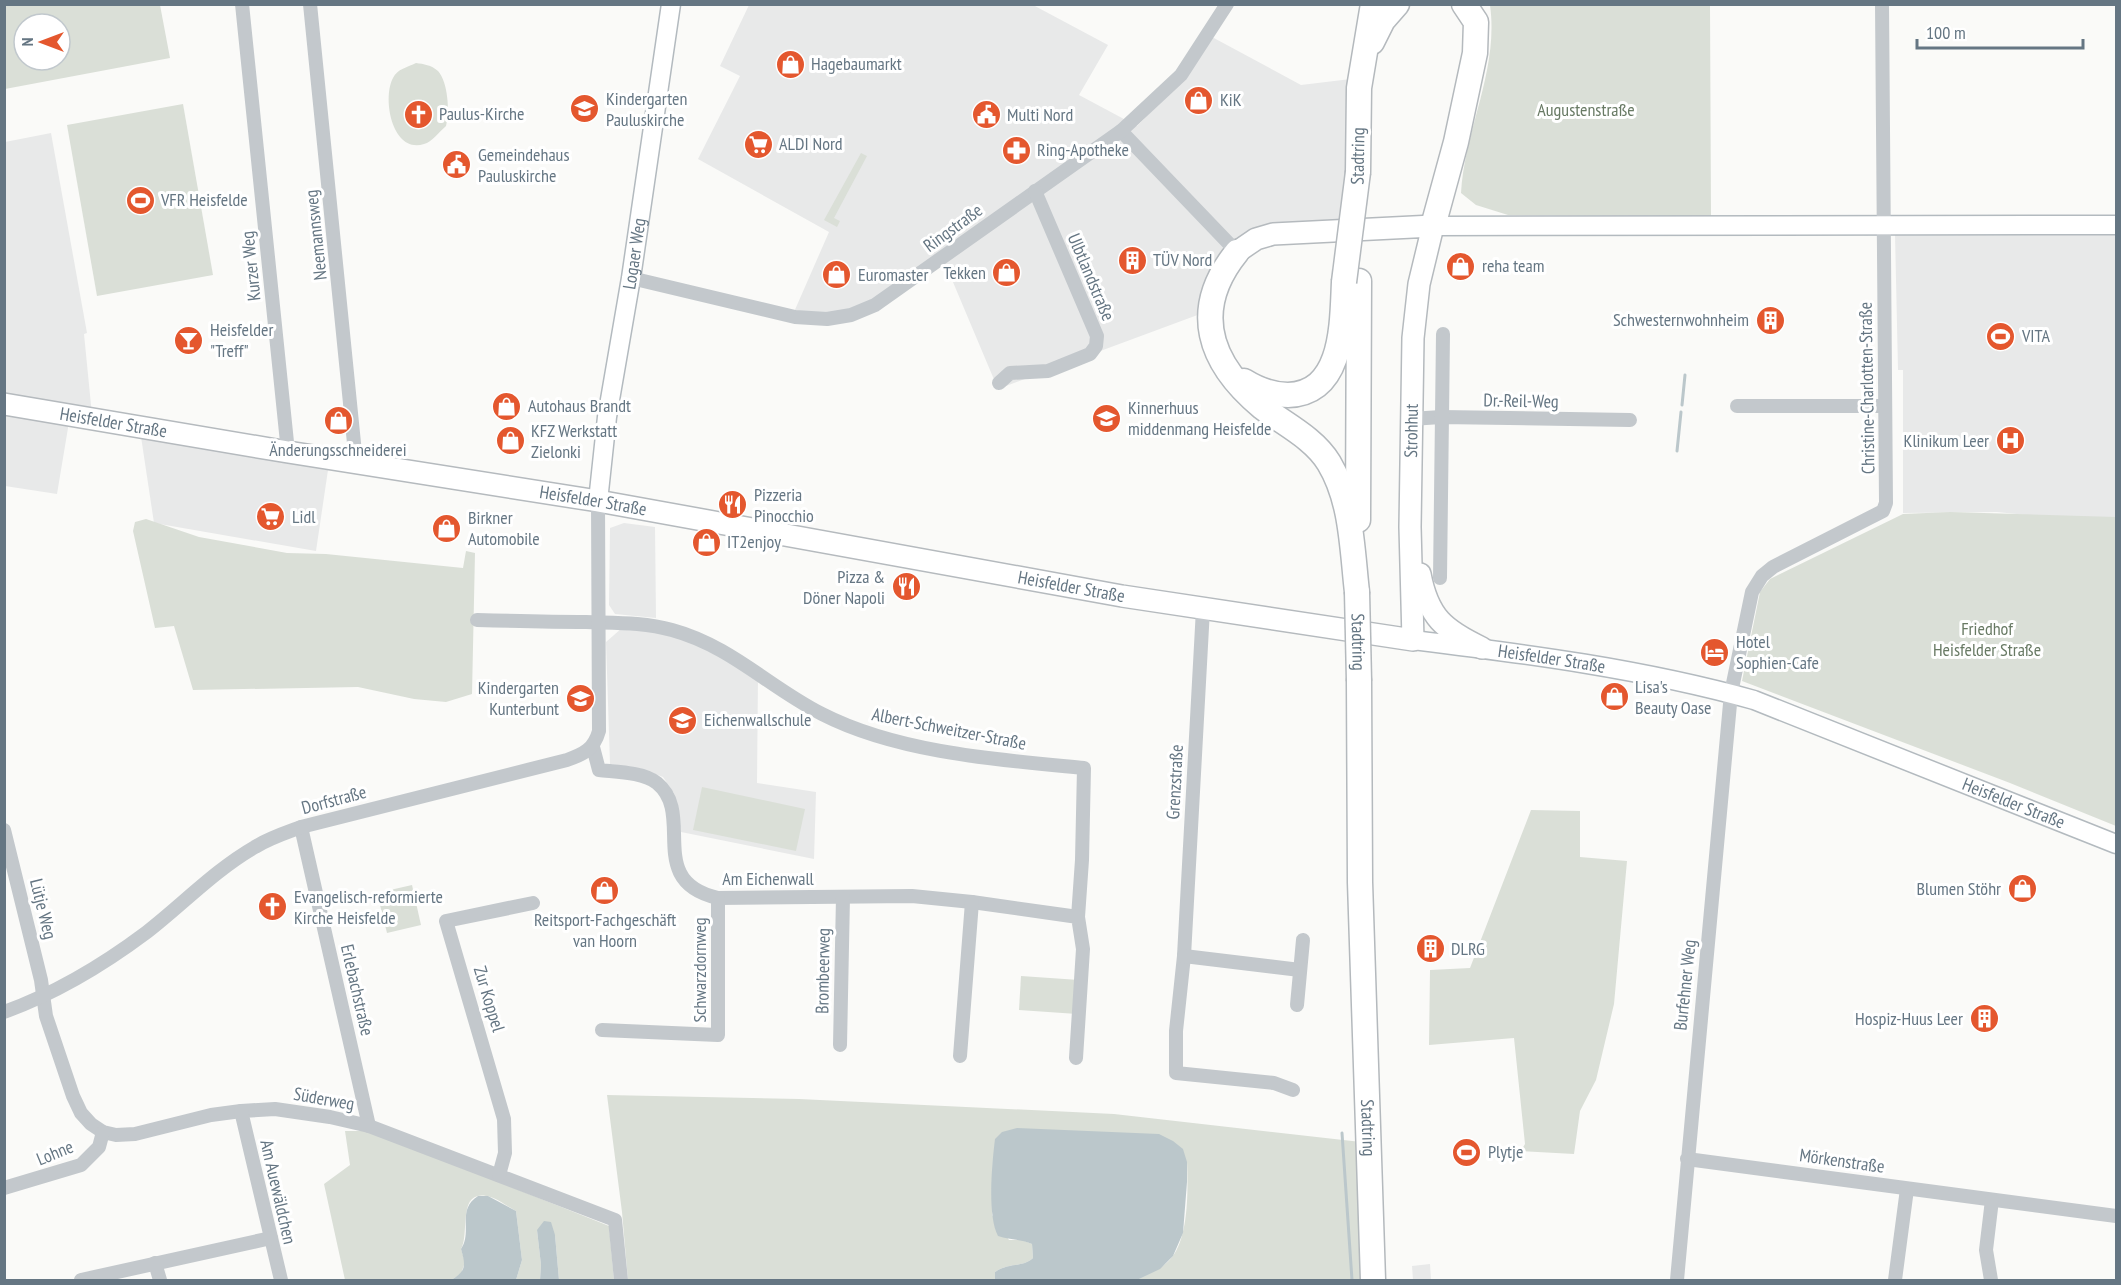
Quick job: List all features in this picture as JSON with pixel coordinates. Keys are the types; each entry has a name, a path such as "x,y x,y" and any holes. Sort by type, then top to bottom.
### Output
{"highway":[{"name":"Stadtring","path":"1373,4 1359,88 1358,172 1352,281 1360,882 1373,1281"},
{"path":"1359,88 1371,44 1383,20 1397,4"},
{"path":"1433,225 1454,152 1472,73 1475,53 1470,10"},
{"path":"1237,252 1222,271 1217,283 1210,322 1213,341 1223,364 1242,388 1263,407 1304,437 1328,461 1340,485 1348,518 1357,592"},
{"path":"1223,364 1254,387 1269,393 1298,394 1319,384 1333,363 1352,281"}],"main road":[{"path":"1237,252 1256,239 1273,234 1433,225"},
{"name":"Strohhut","path":"1413,640 1410,527 1415,312 1433,225"},
{"name":"Heisfelder Straße","path":"4,404 598,501 1203,609 1413,640"},
{"path":"1410,527 1423,590 1430,609 1448,630 1482,648"}],"street":[{"name":"Kurzer Weg","path":"242,4 288,452"},
{"name":"Neemannsweg","path":"310,4 356,463"},
{"name":"Logaer Weg","path":"598,501 607,417 631,278 671,4"},
{"name":"Ringstraße","path":"631,278 795,318 827,319 851,315 875,305 1121,131 1181,75 1227,4"},
{"name":"Christine-Charlotten-Straße","path":"1731,693 1752,592 1762,576 1773,567 1883,511 1886,503 1882,4"},
{"path":"1121,131 1237,252"},
{"name":"Ulbtlandstraße","path":"999,383 1010,373 1048,371 1090,354 1097,336 1035,191"},
{"path":"1433,225 2116,225"},
{"name":"Strohhut","path":"1440,578 1443,334"},
{"path":"1737,406 1885,406"},
{"name":"Dr.-Reil-Weg","path":"1411,419 1441,417 1630,420"},
{"path":"592,747 599,731 598,501"},
{"name":"Grenzstraße","path":"1203,609 1184,956 1176,1031 1176,1073 1274,1083 1293,1090"},
{"path":"477,620 598,622"},
{"name":"Albert-Schweitzer-Straße","path":"598,622 638,624 672,630 695,638 753,668 794,699 866,734 940,750 1084,768 1078,917"},
{"name":"Heisfelder Straße","path":"1413,640 1482,648 1600,667 1731,693 1754,700 2116,844"},
{"name":"Burfehner Weg","path":"1677,1281 1731,693"},
{"name":"Dorfstraße","path":"4,1012 43,997 99,966 148,931 221,869 254,847 301,827 567,760 581,755 592,747"},
{"name":"Am Eichenwall","path":"592,747 599,770 646,778 656,782 667,794 673,816 674,858 678,870 696,890 718,898 912,896 1078,917"},
{"name":"Erlebachstraße","path":"301,827 369,1126"},
{"name":"Lütje Weg","path":"4,830 41,980 43,997"},
{"name":"Brombeerweg","path":"840,1045 843,897"},
{"name":"Schwarzdornweg","path":"602,1030 718,1035 718,898"},
{"path":"960,1056 972,902"},
{"name":"Zur Koppel","path":"499,1174 505,1153 504,1119 486,1051 446,921 533,903"},
{"path":"1076,1058 1083,950 1078,917"},
{"path":"1297,1005 1303,940"},
{"path":"1184,956 1300,970"},
{"path":"43,997 46,1016 73,1096 81,1113 91,1124 104,1132"},
{"name":"Süderweg","path":"104,1132 116,1135 135,1134 211,1115 275,1109 330,1117 369,1126 615,1220 621,1281"},
{"name":"Am Auewäldchen","path":"241,1111 281,1281"},
{"name":"Lohne","path":"4,1188 81,1166 99,1147 104,1132"},
{"name":"Mörkenstraße","path":"1687,1159 2116,1216"},
{"path":"1895,1281 1907,1189"},
{"path":"1991,1281 1986,1250 1992,1200"},
{"path":"81,1280 271,1238"},
{"path":"155,1263 160,1281"}],"shaded area":[{"path":"749,5 1033,5 1108,45 1079,95 1137,126 1186,78 1212,37 1301,85 1359,78 1347,229 1257,238 1211,310 998,389 942,256 877,298 853,310 828,315 794,312 829,232 698,159 740,76 720,66"},
{"path":"51,133 87,333 84,334 92,415 69,410 57,494 5,486 5,142"},
{"name":"Klinikum Leer","path":"2116,232 2116,520 1997,512 1903,513 1903,370 1898,370 1895,234"},
{"path":"140,430 328,470 316,551 154,523"},
{"path":"624,523 655,527 656,618 615,614 609,605 610,528"},
{"name":"Eichenwallschule","path":"622,628 640,629 695,642 758,676 757,783 816,792 814,859 681,832 674,793 663,777 639,768 610,764 606,642"},
{"path":"1017,1128 1159,1134 1183,1149 1187,1162 1187,1182 1183,1233 1173,1256 1160,1269 1137,1280 995,1280 995,1272 1000,1269 1025,1263 1033,1258 1032,1244 998,1236 992,1216 991,1189 995,1139 1002,1132"},
{"path":"478,1196 488,1196 516,1211 522,1260 516,1280 451,1280 464,1268 461,1249 466,1235 466,1214 471,1202"},
{"path":"544,1221 551,1222 555,1235 559,1280 540,1280 541,1265 537,1230"},
{"path":"1430,1264 1431,1280 1413,1280 1412,1266"}],"green space":[{"path":"5,4 160,5 170,58 5,89"},
{"name":"Augustenstraße","path":"1490,5 1710,5 1711,216 1508,215 1476,205 1461,193 1468,145 1490,53 1492,29"},
{"path":"416,63 425,64 438,71 446,90 448,113 446,126 433,139 424,144 413,145 404,141 397,133 392,122 389,98 390,87 395,75 400,70"},
{"name":"VFR Heisfelde","path":"183,104 213,275 97,296 67,125"},
{"path":"861,153 867,156 834,218 840,221 837,227 824,220"},
{"name":"Friedhof Heisfelder Straße","path":"1950,512 2116,517 2116,826 1742,681 1760,592 1770,579 1903,514"},
{"path":"146,519 199,537 287,553 326,554 463,568 466,551 475,553 472,694 446,702 414,699 358,687 193,690 174,626 155,628 133,531 135,522"},
{"path":"702,787 805,809 796,851 693,830"},
{"path":"1531,810 1580,811 1580,857 1627,861 1614,1004 1596,1080 1580,1111 1574,1154 1521,1151 1525,1144 1514,1038 1429,1045 1430,970 1470,968"},
{"path":"412,885 421,925 387,933 377,893"},
{"path":"1021,976 1079,980 1077,1014 1019,1010"},
{"path":"607,1095 799,1099 1114,1114 1361,1142 1366,1280 1137,1280 1164,1265 1178,1248 1186,1211 1187,1162 993,1158 992,1215 1009,1240 1022,1240 1032,1244 1033,1258 1025,1263 1000,1269 995,1272 995,1280 628,1280"},
{"path":"345,1131 371,1131 609,1226 614,1280 559,1280 555,1235 537,1230 541,1265 540,1280 516,1280 522,1260 516,1211 498,1200 477,1196 471,1200 466,1215 461,1249 465,1262 461,1274 451,1280 345,1280 324,1184 350,1165"}],"waterway":[{"path":"1682,405 1685,375"},
{"path":"1677,451 1681,412"},
{"path":"1342,1133 1352,1280"}],"place":[{"name":"Hagebaumarkt","path":"790,64"},
{"name":"KiK","path":"1199,100"},
{"name":"Kindergarten Pauluskirche","path":"585,109"},
{"name":"Paulus-Kirche","path":"418,114"},
{"name":"Multi Nord","path":"986,115"},
{"name":"ALDI Nord","path":"758,144"},
{"name":"Ring-Apotheke","path":"1016,150"},
{"name":"Gemeindehaus Pauluskirche","path":"457,165"},
{"name":"VFR Heisfelde","path":"140,200"},
{"name":"TÜV Nord","path":"1132,260"},
{"name":"reha team","path":"1461,266"},
{"name":"Tekken","path":"1007,273"},
{"name":"Euromaster","path":"837,275"},
{"name":"Schwesternwohnheim","path":"1770,320"},
{"name":"VITA","path":"2001,336"},
{"name":"Heisfelder \"Treff\"","path":"189,340"},
{"name":"Autohaus Brandt","path":"507,406"},
{"name":"Kinnerhuus middenmang Heisfelde","path":"1107,418"},
{"name":"Änderungsschneiderei","path":"338,421"},
{"name":"KFZ Werkstatt Zielonki","path":"510,441"},
{"name":"Klinikum Leer","path":"2010,441"},
{"name":"Pizzeria Pinocchio","path":"733,505"},
{"name":"Lidl","path":"271,517"},
{"name":"Birkner Automobile","path":"447,528"},
{"name":"IT2enjoy","path":"706,542"},
{"name":"Pizza & Döner Napoli","path":"906,587"},
{"name":"Hotel Sophien-Cafe","path":"1715,652"},
{"name":"Lisa's Beauty Oase","path":"1614,697"},
{"name":"Kindergarten Kunterbunt","path":"580,698"},
{"name":"Eichenwallschule","path":"683,720"},
{"name":"Blumen Stöhr","path":"2022,889"},
{"name":"Reitsport-Fachgeschäft van Hoorn","path":"605,891"},
{"name":"Evangelisch-reformierte Kirche Heisfelde","path":"273,907"},
{"name":"DLRG","path":"1430,949"},
{"name":"Hospiz-Huus Leer","path":"1984,1019"},
{"name":"Plytje","path":"1467,1152"}]}
